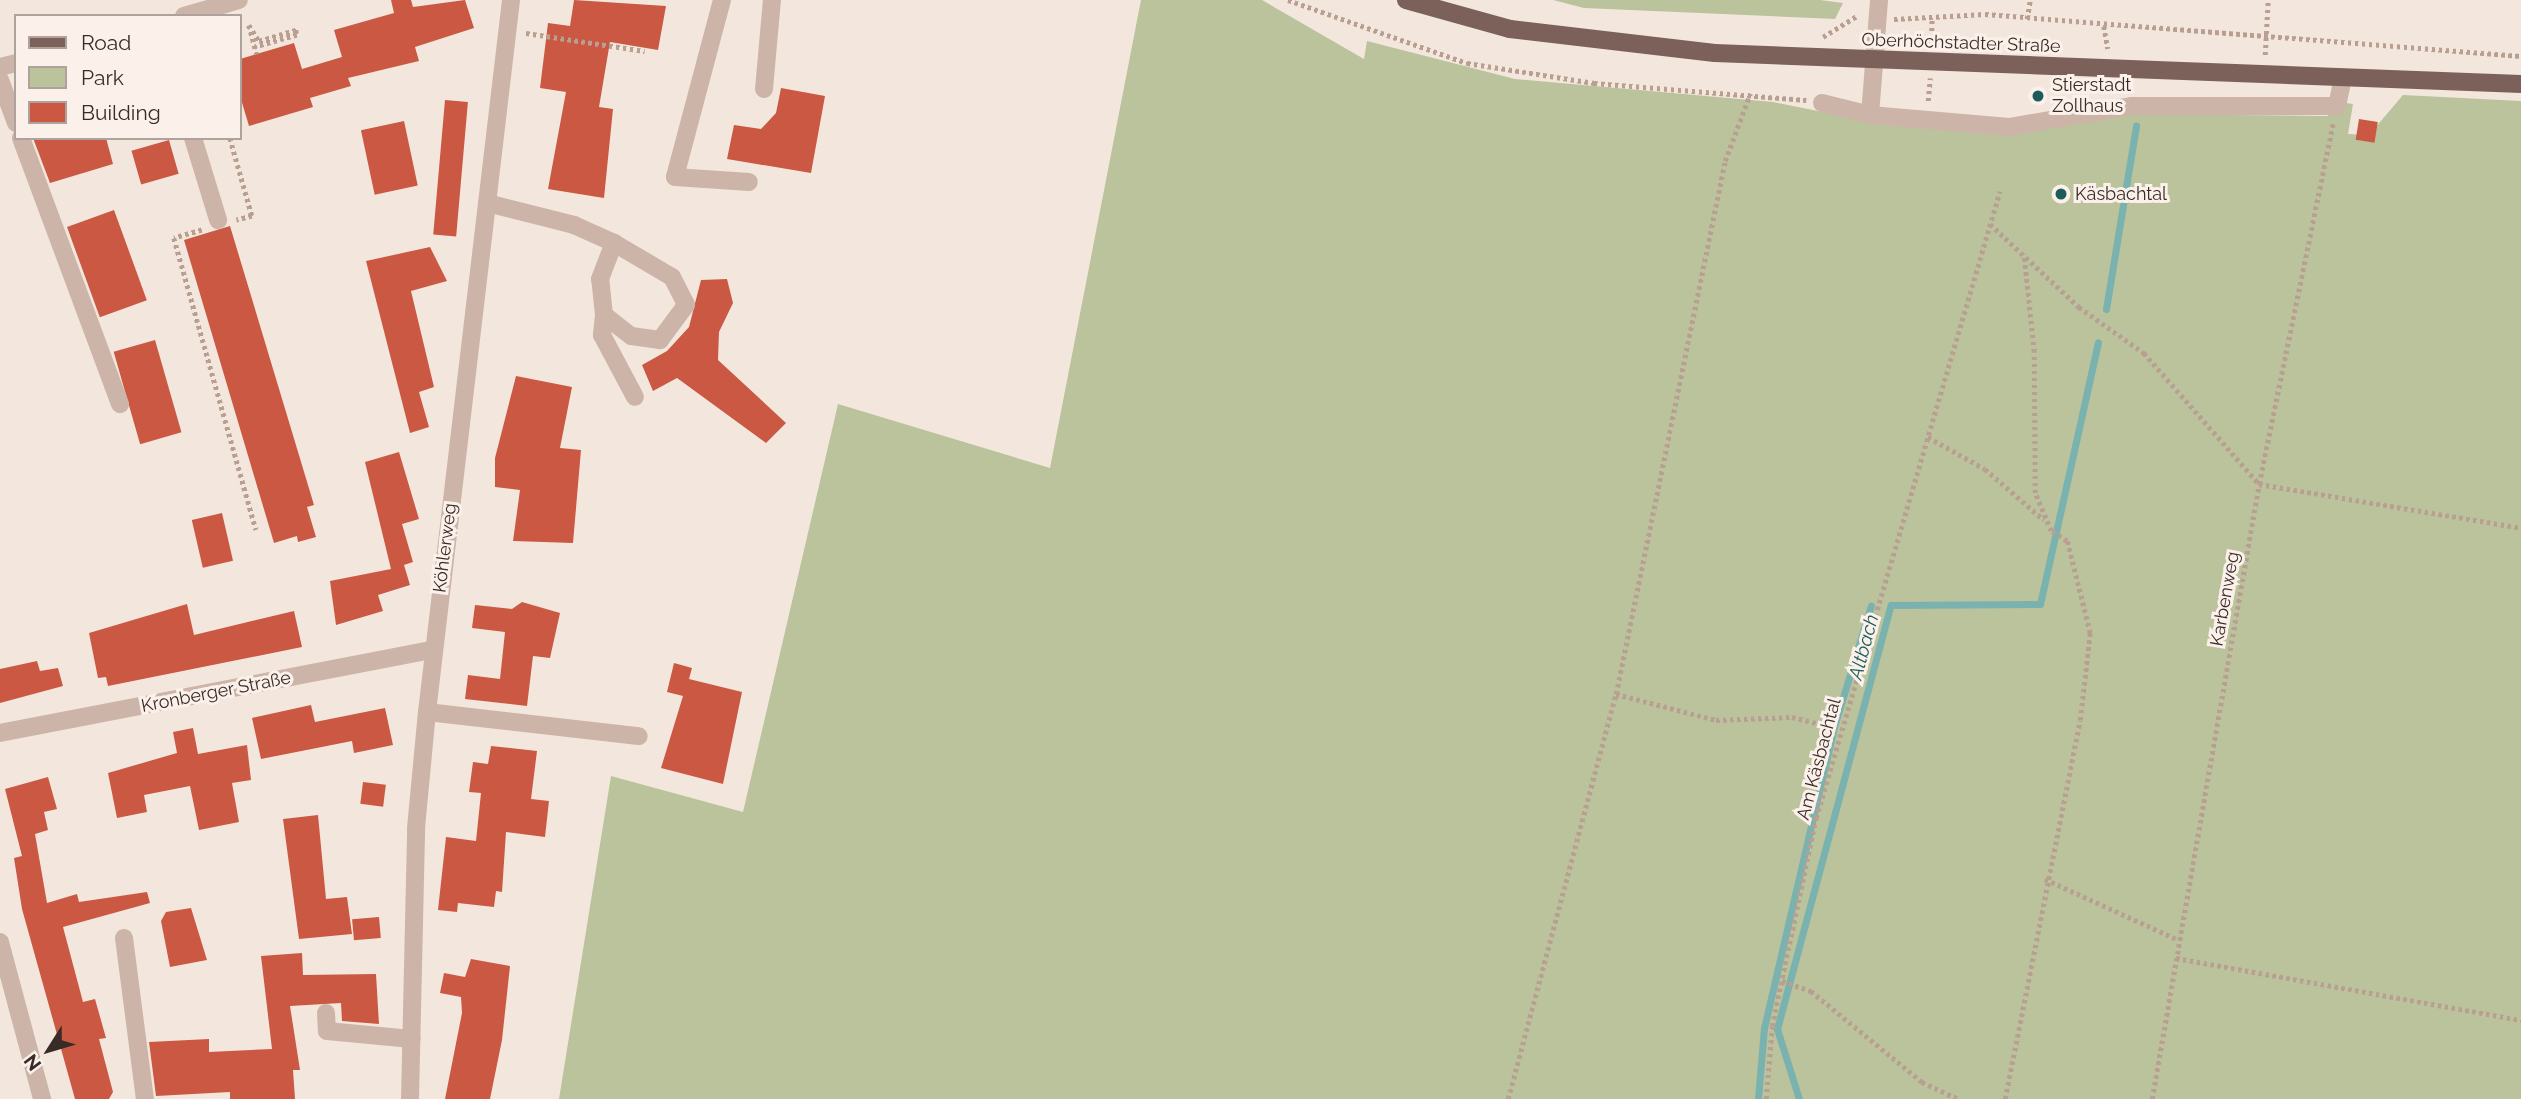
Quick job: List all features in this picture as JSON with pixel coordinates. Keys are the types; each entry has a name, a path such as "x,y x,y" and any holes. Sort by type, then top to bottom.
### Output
{"main road":[{"name":"Oberhöchstadter Straße","path":"1406,0 1566,38 1873,62 2521,84"}],"street":[{"path":"185,10 210,12 239,0"},
{"name":"Köhlerweg","path":"410,1099 416,828 433,650 511,0"},
{"path":"722,0 675,177 749,183"},
{"path":"764,89 772,0"},
{"path":"1870,115 1877,9"},
{"path":"1822,103 1870,115 2009,127 2133,106 2336,106 2343,78"},
{"path":"0,80 14,118"},
{"path":"22,140 120,404"},
{"path":"194,140 219,223"},
{"path":"487,203 574,225 614,243 672,277 686,305 660,340 631,336 604,315"},
{"path":"614,243 600,279 604,315 602,335 635,397"},
{"name":"Kronberger Straße","path":"0,733 433,650"},
{"path":"427,712 639,736"},
{"path":"124,938 145,1099"},
{"path":"0,942 42,1099"},
{"path":"326,1013 327,1031 412,1039"}],"path":[{"path":"1289,0 1467,63 1594,83 1750,94 1822,103"},
{"path":"2027,19 2030,0"},
{"path":"2267,0 2267,41"},
{"path":"1877,9 2027,19 2267,41 2521,56"},
{"path":"255,47 298,35 296,30 259,41 249,25 255,47 257,54"},
{"path":"508,30 645,51"},
{"path":"1508,1099 1616,694 1726,161 1750,94"},
{"name":"Karbenweg","path":"2152,1099 2259,484 2336,106"},
{"path":"231,140 252,216 219,223 174,238 256,530"},
{"name":"Am Käsbachtal","path":"1766,1099 1782,981 1840,729 2000,191"},
{"path":"1990,224 2079,307 2144,353 2259,484 2521,528"},
{"path":"2024,255 2034,352 2035,494 2045,520"},
{"path":"1928,437 1985,469 2067,541 2091,633 2080,720 2045,879 2005,1099"},
{"path":"1616,694 1716,720 1792,717 1840,729"},
{"path":"2045,879 2179,940"},
{"path":"2176,958 2521,1020"},
{"path":"1782,981 1811,991 1922,1082 1958,1099"}],"green space":[{"path":"1141,0 1262,0 1364,59 1367,41 1515,79 1773,102 1888,125 2009,134 2121,114 2328,116 2331,101 2353,104 2348,134 2369,135 2403,95 2521,101 2521,1099 559,1099 611,776 743,812 838,404 1050,468"},
{"path":"1553,0 1820,0 1843,3 1835,19 1584,8"}],"building":[{"path":"391,0 411,0 413,7 465,0 474,28 415,47 419,61 348,78 351,86 310,98 313,107 249,126 242,103 242,58 294,43 302,69 342,57 334,30 394,13"},
{"path":"574,0 666,6 658,50 610,42 599,107 613,109 604,198 548,189 566,92 540,88 548,23 570,26"},
{"path":"781,88 825,96 811,173 727,159 734,125 761,129 776,113"},
{"path":"445,100 468,102 456,236 433,234"},
{"path":"2359,119 2378,122 2374,143 2356,140"},
{"path":"404,121 418,186 375,195 361,130"},
{"path":"34,140 107,140 113,164 50,183"},
{"path":"169,140 179,174 141,184 132,151"},
{"path":"114,210 147,300 100,317 67,227"},
{"path":"230,226 314,505 307,507 316,537 298,542 297,536 274,543 184,240"},
{"path":"430,247 447,281 411,291 434,387 419,392 429,427 410,433 366,261"},
{"path":"727,279 733,303 719,332 718,360 786,423 766,443 677,378 653,391 642,365 667,351 689,327 701,280"},
{"path":"155,340 181,432 140,444 114,352"},
{"path":"516,376 572,387 560,448 581,450 573,543 513,541 520,490 495,487 495,458"},
{"path":"399,452 419,519 402,524 413,562 404,565 410,585 378,595 383,611 336,625 330,581 391,569 365,462"},
{"path":"222,513 233,561 203,568 192,520"},
{"path":"522,602 560,613 550,658 533,656 527,706 465,699 468,675 500,679 505,632 472,628 475,605 512,609"},
{"path":"187,604 194,635 294,611 302,647 108,686 106,677 98,678 89,633"},
{"path":"37,661 40,671 58,668 63,686 0,703 0,669"},
{"path":"674,663 692,668 689,679 742,692 723,784 661,768 683,696 667,692"},
{"path":"311,705 315,722 385,708 393,745 354,753 352,741 261,759 252,718"},
{"path":"193,728 198,754 247,745 251,780 232,783 239,822 199,830 190,786 144,795 147,812 117,818 108,773 177,753 173,732"},
{"path":"491,746 537,751 531,799 549,801 545,837 506,832 502,892 496,891 494,907 458,903 457,912 438,910 446,837 476,841 481,793 469,792 473,762 488,764"},
{"path":"48,777 57,809 44,812 48,830 35,834 47,903 77,894 79,902 147,892 150,903 63,927 83,1002 95,999 106,1038 99,1039 113,1092 109,1099 75,1099 22,909 14,858 22,856 5,789"},
{"path":"363,782 386,785 383,807 360,804"},
{"path":"318,815 326,899 347,897 352,934 299,939 283,819"},
{"path":"191,908 207,960 170,967 161,921 166,912"},
{"path":"379,917 381,938 354,940 352,919"},
{"path":"302,953 303,975 376,974 379,1024 342,1021 341,1003 290,1006 300,1070 293,1070 295,1099 230,1099 230,1092 156,1096 149,1042 209,1039 209,1052 272,1049 261,956"},
{"path":"471,959 510,966 502,1040 490,1099 445,1099 462,1013 461,997 440,993 444,973 465,977"}],"waterway":[{"name":"Altbach","path":"2106,309 2136,125"},
{"name":"Altbach","path":"1799,1099 1777,1029 1891,605 2040,604 2098,342"},
{"path":"1758,1099 1764,1028 1834,727 1871,605"}],"place":[{"name":"Stierstadt Zollhaus","path":"2038,96"},
{"name":"Käsbachtal","path":"2061,194"}]}
